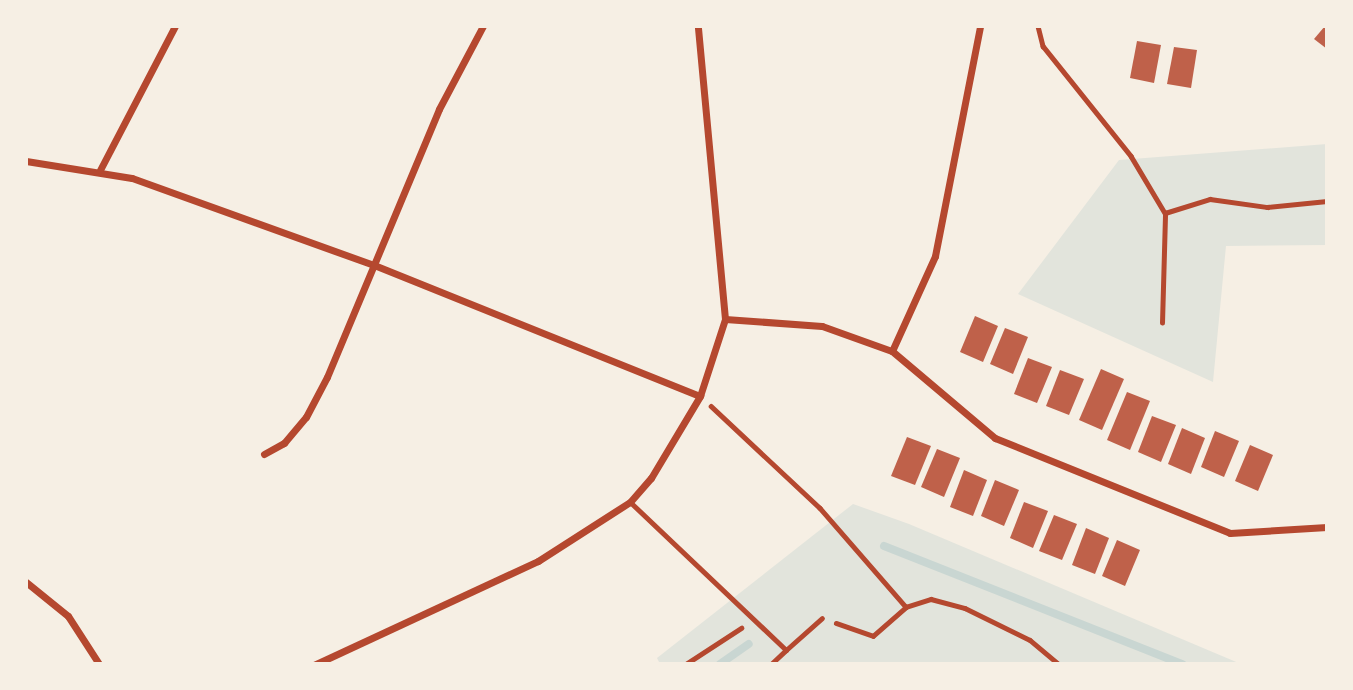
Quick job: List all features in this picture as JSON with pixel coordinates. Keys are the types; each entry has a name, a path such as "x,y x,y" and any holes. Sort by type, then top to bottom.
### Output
{"street":[{"path":"100,170 175,26"},
{"path":"264,454 284,443 306,417 374,265 439,109 483,26"},
{"path":"316,664 538,561 630,502 652,478 700,396 725,319 698,26"},
{"path":"892,351 935,256 980,26"},
{"path":"26,161 100,170 374,265 700,396"},
{"path":"725,319 822,326 892,351 995,438 1230,533 1327,527"},
{"path":"26,582 68,616 99,664"}],"lane":[{"path":"630,502 786,650"},
{"path":"771,664 822,618"}],"path":[{"path":"1038,26 1043,46 1131,156 1165,214 1162,323"},
{"path":"1165,214 1210,199 1267,207 1327,201"},
{"path":"700,396 820,508 906,607"},
{"path":"822,618 873,636 906,607 931,599 965,608 1030,640 1059,664"},
{"path":"686,664 755,620"}],"shaded area":[{"path":"1327,144 1327,245 1226,246 1213,382 1018,294 1119,160"},
{"path":"853,504 909,524 1241,664 660,664 657,658"}],"building":[{"path":"1327,26 1327,49 1314,39"},
{"path":"1137,41 1161,45 1154,83 1130,78"},
{"path":"1174,47 1197,50 1191,88 1167,84"},
{"path":"975,316 998,326 983,362 960,352"},
{"path":"1005,328 1028,337 1013,374 990,364"},
{"path":"1028,358 1052,367 1037,403 1014,394"},
{"path":"1101,369 1124,379 1102,430 1079,420"},
{"path":"1060,370 1084,379 1069,415 1046,406"},
{"path":"1127,392 1150,401 1130,450 1107,440"},
{"path":"1152,416 1176,425 1161,462 1138,452"},
{"path":"1182,428 1205,438 1191,474 1168,464"},
{"path":"1215,431 1239,441 1224,477 1201,467"},
{"path":"907,437 931,446 915,485 891,476"},
{"path":"1250,445 1273,455 1258,491 1235,481"},
{"path":"937,449 960,458 944,497 921,487"},
{"path":"964,470 987,480 973,516 950,507"},
{"path":"995,480 1019,490 1004,526 981,516"},
{"path":"1024,502 1048,511 1033,548 1010,538"},
{"path":"1054,515 1077,524 1062,560 1039,551"},
{"path":"1086,528 1109,538 1095,574 1072,565"},
{"path":"1117,540 1140,550 1125,586 1102,576"}],"waterway":[{"path":"884,546 1182,664"},
{"path":"720,664 749,644"}]}
